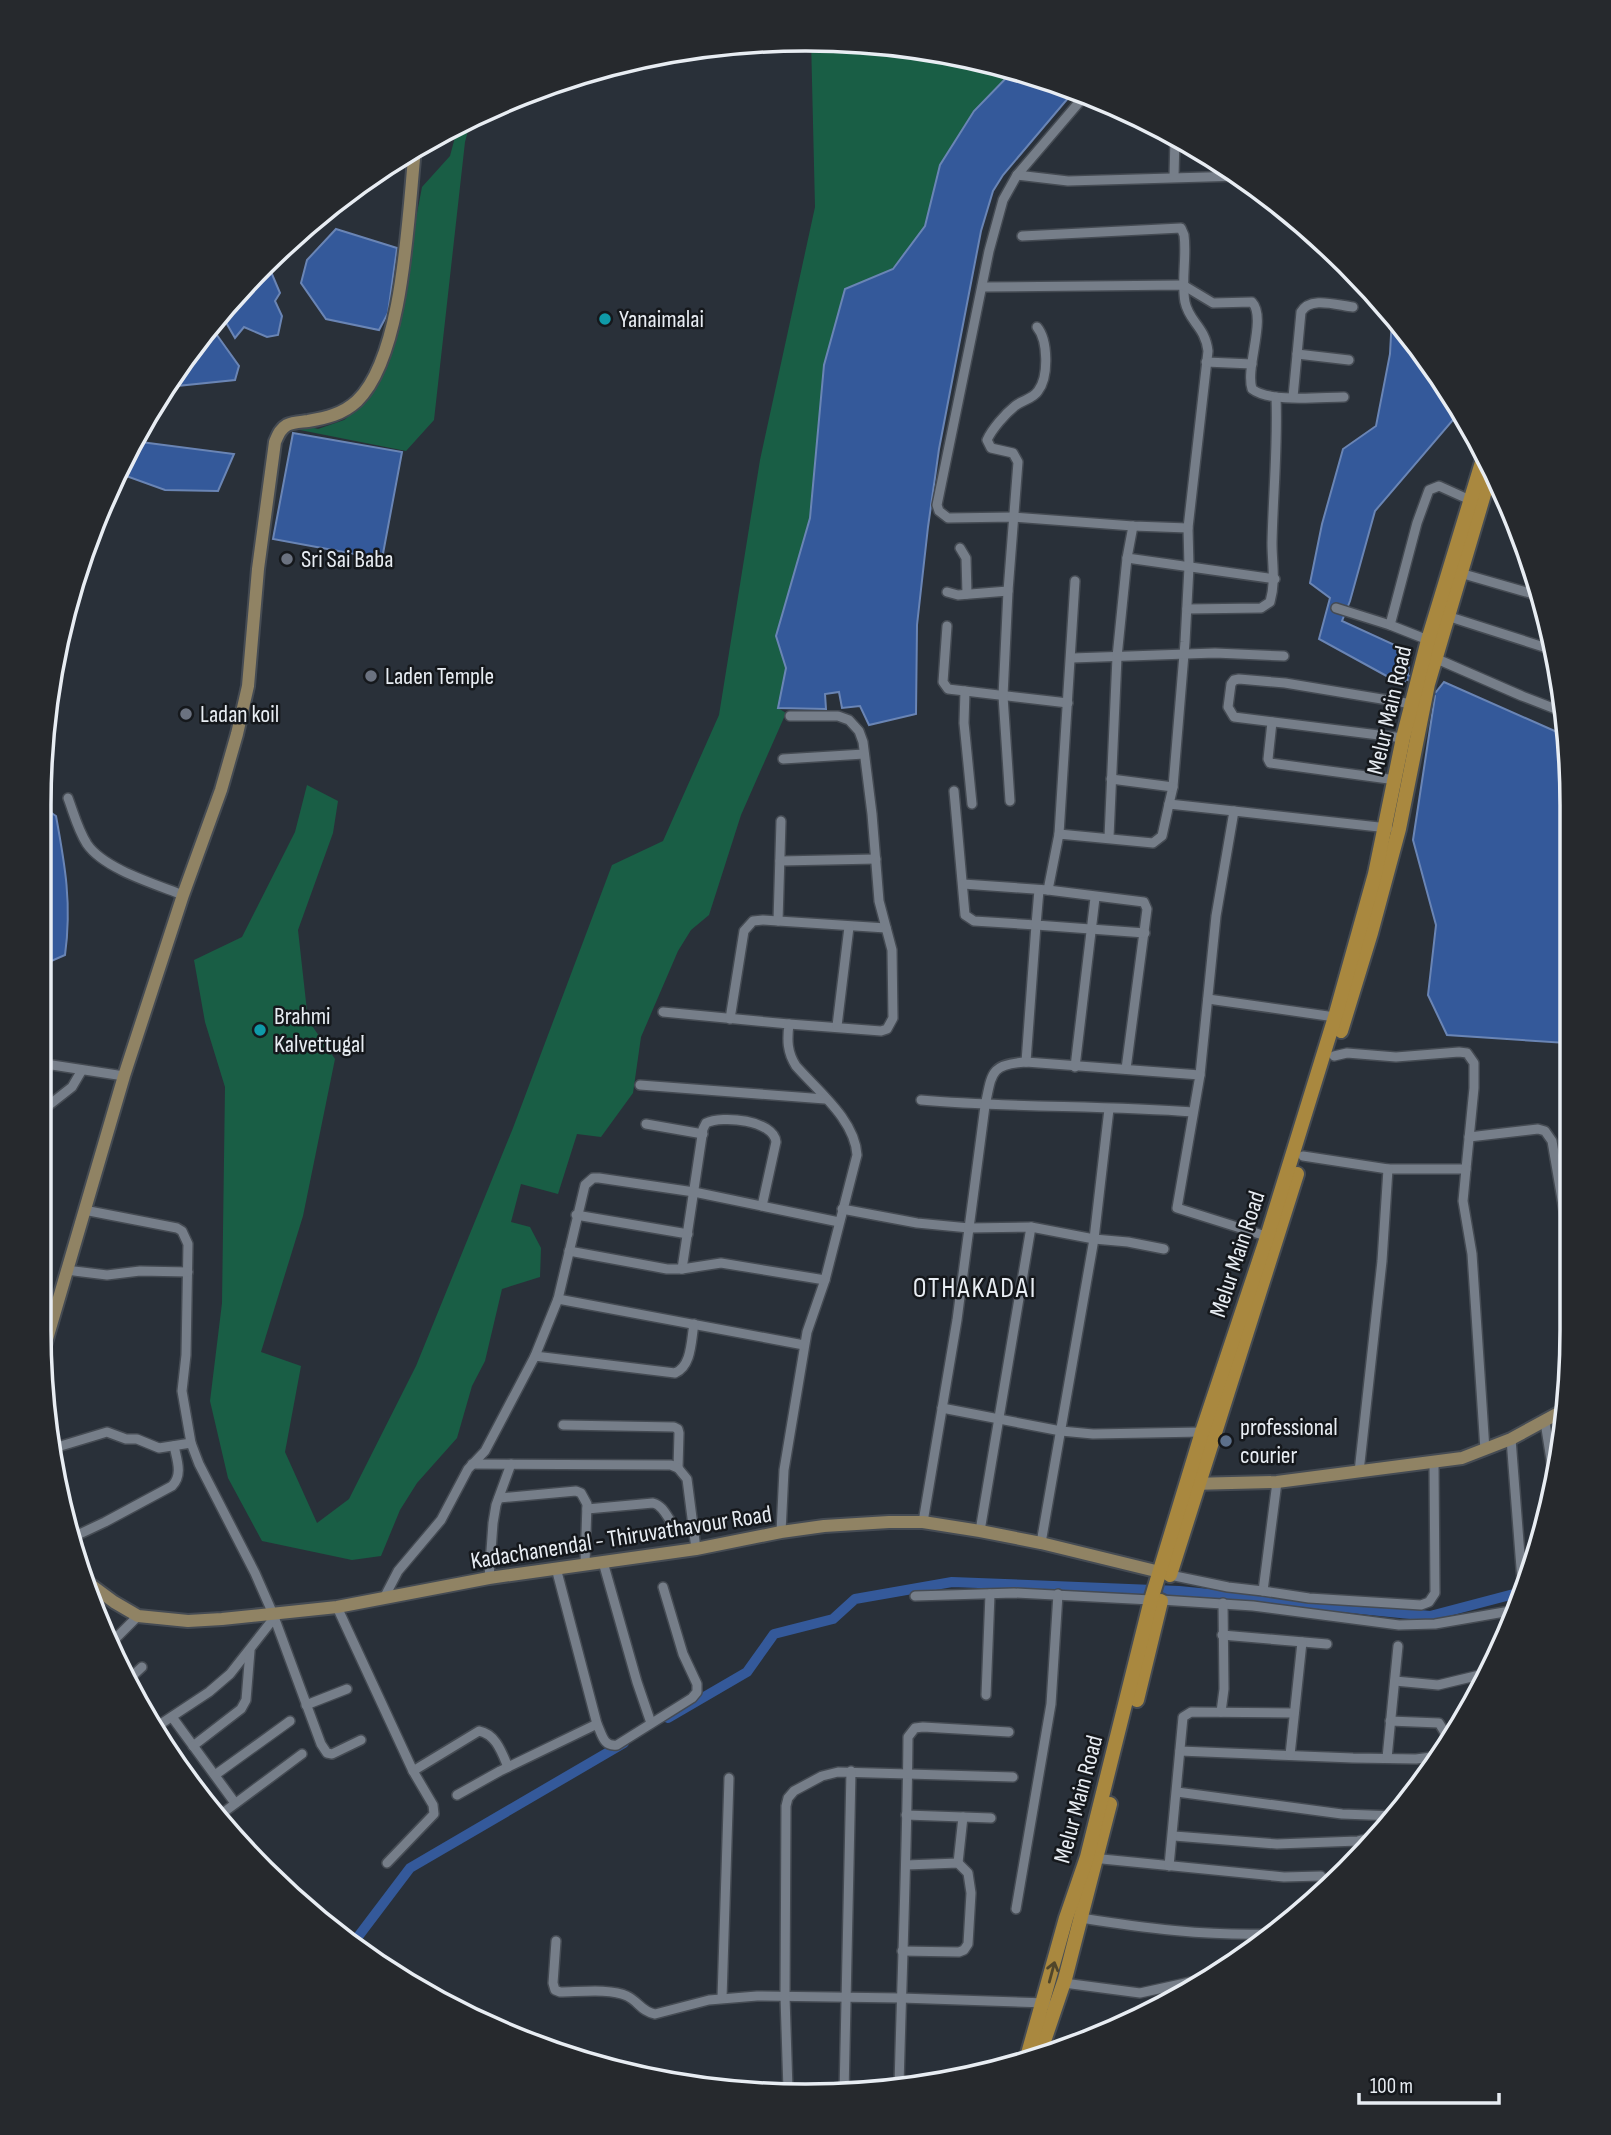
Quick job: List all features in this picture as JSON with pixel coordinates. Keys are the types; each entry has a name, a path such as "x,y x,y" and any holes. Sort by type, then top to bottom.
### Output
{"main road":[{"path":"51,1324 124,1076 183,895 221,790 248,686 258,569 275,442 279,432 290,424 327,418 344,411 366,391 376,372 398,305 414,161"},
{"name":"Melur Main Road","path":"1192,1484 1202,1432 1303,1156 1371,933 1423,686 1428,640 1480,468"},
{"name":"Melur Main Road","path":"1050,2004 1064,1983 1081,1918 1091,1858 1160,1588 1272,1238 1335,1017 1393,829 1396,780 1412,704 1437,659 1447,616 1487,483"},
{"path":"1192,1484 1277,1482 1434,1464 1485,1450 1555,1416"},
{"name":"Kadachanendal - Thiruvathavour Road","path":"98,1590 138,1616 188,1621 274,1616 337,1607 489,1578 696,1549 781,1532 859,1523 923,1522 1041,1543 1160,1588"},
{"name":"Melur Main Road","path":"1036,2048 1050,2004 1066,1918 1091,1858"}],"street":[{"path":"1079,102 1017,175 1003,200 989,251 937,505 939,511 948,518 1014,517 1188,528"},
{"path":"1174,177 1175,148"},
{"path":"1017,175 1069,181 1222,176"},
{"path":"1022,236 1181,228 1184,241 1185,304 1206,340 1188,528 1187,609 1173,787 1164,831 1158,841 1153,843 1059,834"},
{"path":"983,287 1184,285 1213,303 1247,301 1256,307 1257,312 1250,385 1256,393 1276,397 1344,397"},
{"path":"1293,397 1301,312 1307,304 1313,302 1353,307"},
{"path":"1010,801 1003,696 1018,462 1013,453 991,448 987,440 1010,411 1039,391 1046,350 1045,339 1037,327"},
{"path":"1297,354 1349,360"},
{"path":"1206,362 1252,364"},
{"path":"1187,609 1261,608 1270,602 1275,579 1272,547 1278,428 1276,397"},
{"path":"1390,625 1417,523 1429,490 1439,486 1470,500"},
{"path":"1109,837 1116,657 1133,526"},
{"path":"960,548 966,558 967,594"},
{"path":"1127,558 1275,579"},
{"path":"1460,573 1529,593"},
{"path":"1026,1062 1036,925 1059,834 1075,581"},
{"path":"947,592 953,595 1008,591"},
{"path":"1336,608 1428,640"},
{"path":"1447,616 1543,647"},
{"path":"947,625 943,682 948,689 1068,703"},
{"path":"1072,658 1215,653 1284,656"},
{"path":"1437,659 1554,708"},
{"path":"1403,738 1234,717 1228,707 1231,684 1234,680 1285,683 1412,704"},
{"path":"965,691 964,723 972,804"},
{"path":"663,1012 881,1031 891,1025 892,950 879,901 864,754 859,731 849,720 838,716 790,716"},
{"path":"1272,722 1268,759 1270,763 1396,780"},
{"path":"783,759 864,754"},
{"path":"1111,779 1173,787"},
{"path":"954,791 964,911 968,918 974,921 1144,933"},
{"path":"68,798 79,829 97,855 132,875 183,895"},
{"path":"1169,804 1393,829"},
{"path":"1234,811 1216,916 1200,1075 1177,1208 1272,1238"},
{"path":"778,921 781,821"},
{"path":"780,861 876,859"},
{"path":"963,884 1144,902 1147,909 1126,1069"},
{"path":"1075,1067 1095,898"},
{"path":"730,1019 744,931 753,921 886,928"},
{"path":"837,1026 849,927"},
{"path":"1208,999 1335,1017"},
{"path":"781,1532 784,1469 804,1345 825,1280 857,1155 856,1143 842,1118 790,1056 787,1040 789,1024"},
{"path":"1334,1056 1346,1054 1396,1057 1466,1053 1474,1062 1475,1088 1463,1201 1472,1254 1485,1450"},
{"path":"923,1522 969,1228 985,1106 995,1069 1008,1063 1026,1062 1200,1075"},
{"path":"51,1065 124,1076"},
{"path":"51,1104 72,1087 82,1070"},
{"path":"640,1085 825,1099"},
{"path":"920,1100 985,1106 1132,1108 1193,1112"},
{"path":"1041,1543 1094,1239 1109,1109"},
{"path":"682,1269 706,1123 719,1118 756,1124 769,1128 774,1133 776,1142 762,1206"},
{"path":"646,1125 703,1134"},
{"path":"1469,1138 1538,1129 1545,1131 1552,1141 1560,1188"},
{"path":"1303,1156 1388,1169 1466,1169"},
{"path":"1359,1472 1382,1261 1388,1169"},
{"path":"384,1598 398,1571 441,1520 472,1464 485,1451 535,1356 558,1299 585,1185 593,1178 694,1192 839,1222"},
{"path":"842,1209 917,1223 969,1228 1031,1227 1164,1249"},
{"path":"84,1210 182,1231 188,1244 183,1391 191,1443 274,1616 321,1744 327,1753 332,1754 361,1740"},
{"path":"576,1215 688,1234"},
{"path":"980,1531 1031,1227"},
{"path":"569,1251 667,1269 721,1263 825,1280"},
{"path":"66,1270 107,1275 140,1271 188,1272"},
{"path":"558,1299 804,1345"},
{"path":"535,1356 674,1373 681,1371 687,1362 694,1324"},
{"path":"942,1408 1061,1431 1093,1434 1202,1432"},
{"path":"1545,1422 1550,1451"},
{"path":"563,1425 674,1427 679,1433 678,1468"},
{"path":"60,1446 107,1432 126,1439 137,1439 159,1448 191,1443"},
{"path":"1511,1439 1521,1569"},
{"path":"79,1534 172,1486 179,1471 174,1446"},
{"path":"472,1464 671,1465 678,1468 687,1479 696,1549"},
{"path":"489,1578 493,1523 511,1464"},
{"path":"915,1596 1058,1594 1217,1586 1350,1602 1421,1605 1429,1602 1436,1586 1434,1464"},
{"path":"1263,1591 1277,1482"},
{"path":"499,1498 576,1492 586,1498 585,1564"},
{"path":"587,1509 659,1504 677,1529 694,1532"},
{"path":"603,1562 651,1723"},
{"path":"556,1568 597,1724 605,1742 613,1746 692,1699 697,1692 697,1684 673,1627 663,1587"},
{"path":"1160,1588 1223,1603 1399,1625 1435,1625 1505,1612"},
{"path":"986,1695 990,1594"},
{"path":"1016,1909 1051,1704 1058,1594"},
{"path":"1221,1712 1224,1689 1223,1603"},
{"path":"337,1607 413,1771 433,1805 434,1814 387,1863"},
{"path":"117,1637 138,1616"},
{"path":"162,1723 209,1692 230,1674 274,1616"},
{"path":"1222,1635 1327,1644"},
{"path":"1290,1755 1303,1642"},
{"path":"1387,1758 1398,1646"},
{"path":"193,1746 240,1709 246,1700 250,1650"},
{"path":"135,1674 142,1667"},
{"path":"1395,1681 1438,1685 1475,1676"},
{"path":"306,1705 347,1689"},
{"path":"1169,1866 1174,1836 1181,1722 1186,1714 1294,1713"},
{"path":"172,1717 235,1803"},
{"path":"215,1775 290,1721"},
{"path":"1390,1721 1439,1723 1444,1731"},
{"path":"457,1796 597,1724"},
{"path":"899,2078 908,1737 915,1728 923,1727 1009,1732"},
{"path":"413,1771 479,1731 485,1732 496,1741 509,1767"},
{"path":"1180,1751 1426,1759"},
{"path":"225,1811 302,1754"},
{"path":"844,2083 851,1771"},
{"path":"788,2084 785,1997 788,1798 794,1791 822,1776 851,1771 1013,1777"},
{"path":"722,1998 729,1778"},
{"path":"1177,1792 1342,1814 1382,1816"},
{"path":"906,1815 991,1818"},
{"path":"958,1863 963,1817"},
{"path":"1174,1836 1277,1844 1360,1840"},
{"path":"1091,1858 1284,1877 1321,1876"},
{"path":"902,1951 959,1952 967,1947 970,1881 966,1868 958,1863 906,1865"},
{"path":"1081,1918 1148,1929 1256,1935"},
{"path":"556,1941 553,1983 555,1990 625,1995 648,2013 655,2014 722,1998 757,1996 901,1997 1050,2004"},
{"path":"1064,1983 1140,1993 1183,1983"}],"green space":[{"path":"811,51 904,57 1006,78 974,111 940,165 925,226 893,270 845,289 824,365 810,518 776,636 786,668 778,708 786,713 741,815 709,915 691,930 678,951 641,1037 633,1093 601,1137 577,1134 558,1194 521,1184 511,1222 530,1227 541,1248 540,1277 502,1289 485,1361 472,1386 457,1438 417,1483 400,1510 381,1556 352,1560 262,1541 228,1478 210,1401 222,1303 225,1087 205,1022 194,960 242,937 295,832 307,785 338,801 333,833 298,930 308,1020 335,1059 303,1216 261,1352 301,1366 285,1452 317,1523 349,1499 416,1366 513,1128 612,865 663,841 719,715 760,460 815,207"},
{"path":"468,131 434,420 406,451 295,429 298,424 318,429 344,420 366,402 388,364 422,187 450,156 455,138"}],"water":[{"path":"1006,78 1068,98 1003,175 993,191 981,231 939,449 928,527 917,625 916,714 869,725 860,706 842,708 839,692 825,694 826,709 778,708 786,668 776,636 810,518 824,365 845,289 893,269 925,226 940,165 974,111"},
{"path":"336,229 397,248 388,313 379,330 326,319 301,283 307,260"},
{"path":"271,273 280,293 275,301 282,316 278,335 267,337 244,327 235,338 226,323"},
{"path":"1391,330 1433,386 1453,420 1375,511 1342,621 1410,652 1408,675 1436,692 1444,682 1557,732 1560,806 1560,1043 1447,1035 1428,995 1436,925 1413,840 1435,696 1406,679 1403,685 1319,639 1330,598 1310,583 1322,524 1343,449 1376,426 1390,354"},
{"path":"216,334 239,366 235,380 178,386"},
{"path":"293,433 402,452 382,559 273,539"},
{"path":"144,442 234,454 218,491 165,490 127,476"},
{"path":"51,813 56,816 65,868 68,919 65,955 51,961"}],"waterway":[{"path":"668,1718 747,1672 774,1634 833,1619 855,1599 952,1582 1179,1591 1430,1616 1512,1595"},
{"path":"358,1937 410,1868 624,1743"}],"place":[{"name":"Yanaimalai","path":"605,319"},
{"name":"Sri Sai Baba","path":"287,559"},
{"name":"Laden Temple","path":"371,676"},
{"name":"Ladan koil","path":"186,714"},
{"name":"Brahmi Kalvettugal","path":"260,1030"},
{"name":"professional courier","path":"1226,1441"}],"district":[{"name":"OTHAKADAI","path":"975,1287"}]}
